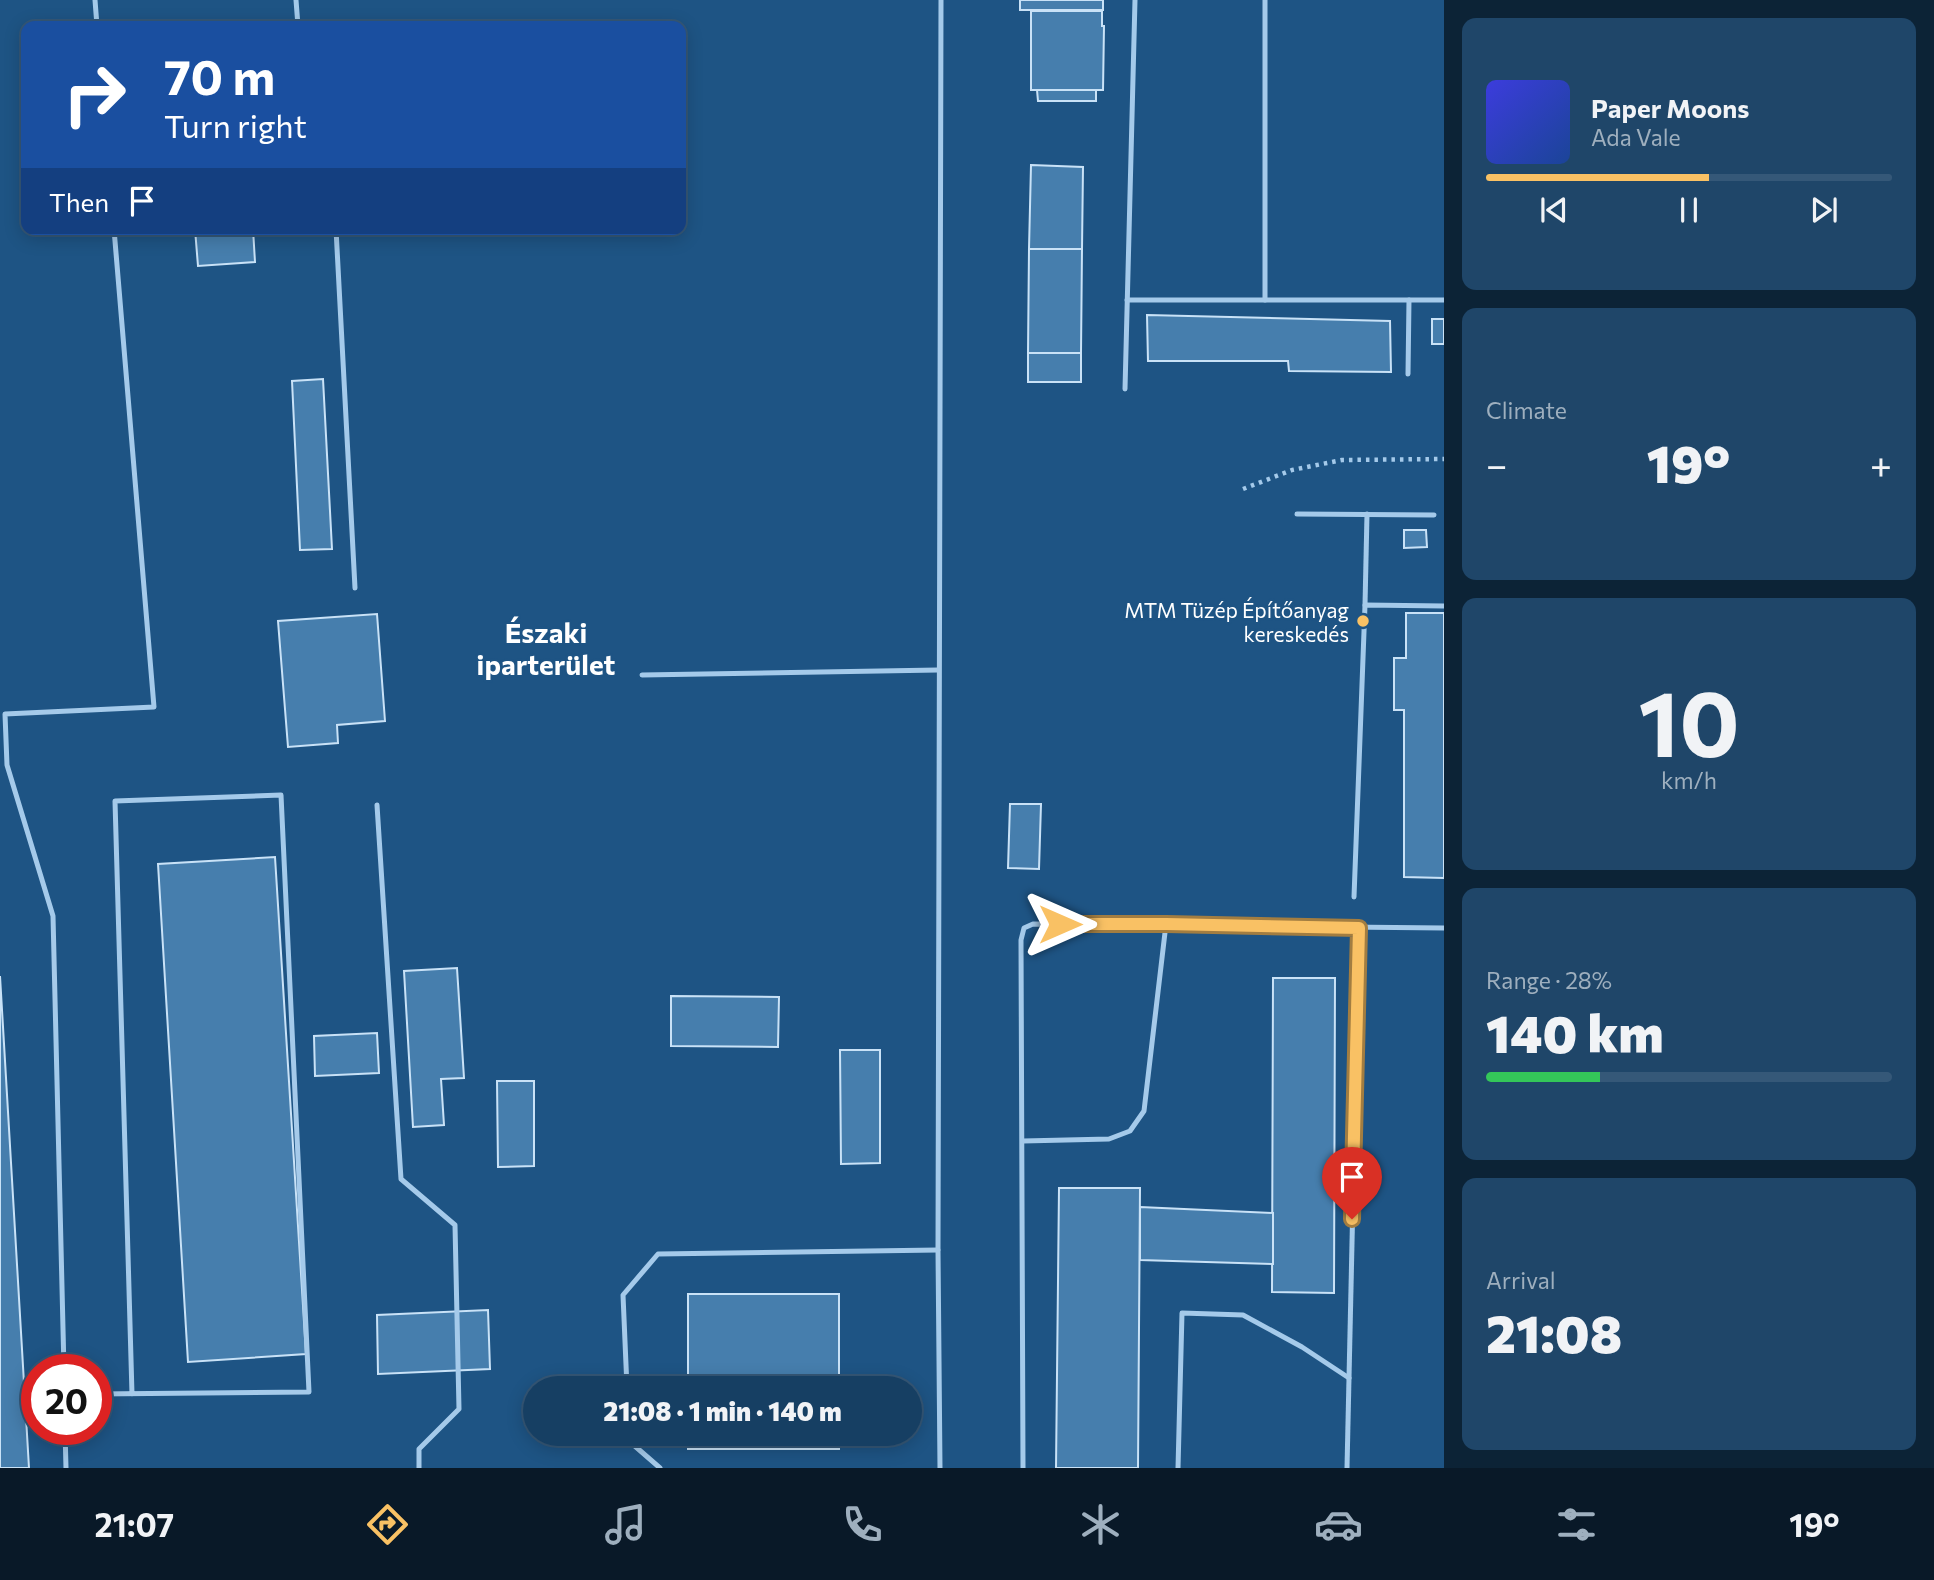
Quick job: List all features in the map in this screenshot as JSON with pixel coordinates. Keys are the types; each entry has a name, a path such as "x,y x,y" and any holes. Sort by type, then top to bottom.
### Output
{"lane":[{"path":"95,0 97,21"},
{"path":"296,0 298,21"},
{"path":"940,1468 938,670 941,0"},
{"path":"1125,389 1135,0"},
{"path":"1265,0 1265,300"},
{"path":"64,1354 53,916 7,765 5,714 154,707 115,235"},
{"path":"336,235 355,588"},
{"path":"1127,300 1444,300"},
{"path":"1408,374 1409,300"},
{"path":"1297,514 1434,515"},
{"path":"1354,897 1367,514"},
{"path":"1365,605 1444,606"},
{"path":"642,675 938,670"},
{"path":"112,1394 132,1394 309,1392 281,795 115,801 132,1394"},
{"path":"377,806 401,1179 454,1225 459,1409 419,1449 419,1468"},
{"path":"1024,1468 1021,940 1024,928 1033,924 1166,924 1444,928"},
{"path":"1023,1141 1109,1139 1129,1131 1144,1111 1166,924"},
{"path":"1347,1468 1359,928"},
{"path":"626,1376 623,1295 658,1254 938,1250"},
{"path":"1178,1468 1182,1313 1243,1315 1302,1347 1349,1378"},
{"path":"65,1445 66,1468"},
{"path":"635,1446 660,1468"}],"path":[{"path":"1243,489 1292,470 1342,460 1444,459"}],"building":[{"path":"1020,0 1103,0 1103,10 1020,10"},
{"path":"1031,11 1102,11 1103,90 1031,90"},
{"path":"1037,90 1096,90 1096,101 1038,101"},
{"path":"1031,165 1083,167 1082,249 1029,249"},
{"path":"195,235 253,235 255,262 198,266"},
{"path":"1029,249 1082,249 1081,353 1028,353"},
{"path":"1147,315 1390,321 1391,372 1289,371 1288,361 1148,361"},
{"path":"1432,319 1444,319 1444,344 1432,344"},
{"path":"1028,353 1081,353 1081,382 1028,382"},
{"path":"323,379 332,549 300,550 292,381"},
{"path":"1404,530 1426,530 1427,547 1404,548"},
{"path":"1406,613 1444,613 1444,878 1404,877 1404,710 1394,710 1394,658 1406,658"},
{"path":"377,614 385,721 337,725 338,743 288,747 278,621"},
{"path":"1010,804 1041,804 1039,869 1008,868"},
{"path":"275,857 306,1354 188,1362 158,864"},
{"path":"457,968 464,1078 441,1079 444,1125 413,1127 404,971"},
{"path":"0,976 22,1354 21,1445 28,1445 29,1468 0,1468"},
{"path":"1273,978 1335,978 1334,1293 1272,1292"},
{"path":"671,996 779,997 778,1047 671,1046"},
{"path":"377,1033 379,1073 315,1076 314,1036"},
{"path":"840,1050 880,1050 880,1163 841,1164"},
{"path":"497,1081 534,1081 534,1166 498,1167"},
{"path":"1059,1188 1140,1188 1138,1468 1056,1468"},
{"path":"1140,1207 1273,1213 1273,1264 1140,1260"},
{"path":"688,1294 839,1294 839,1376 688,1376"},
{"path":"488,1310 490,1369 378,1374 377,1315"},
{"path":"688,1446 839,1446 839,1449 688,1449"}],"place":[{"name":"MTM Tüzép Építőanyag kereskedés","path":"1363,621"}],"district":[{"name":"Északi iparterület","path":"546,648"}],"route":[{"path":"1060,924 1359,928 1352,1219"}]}
